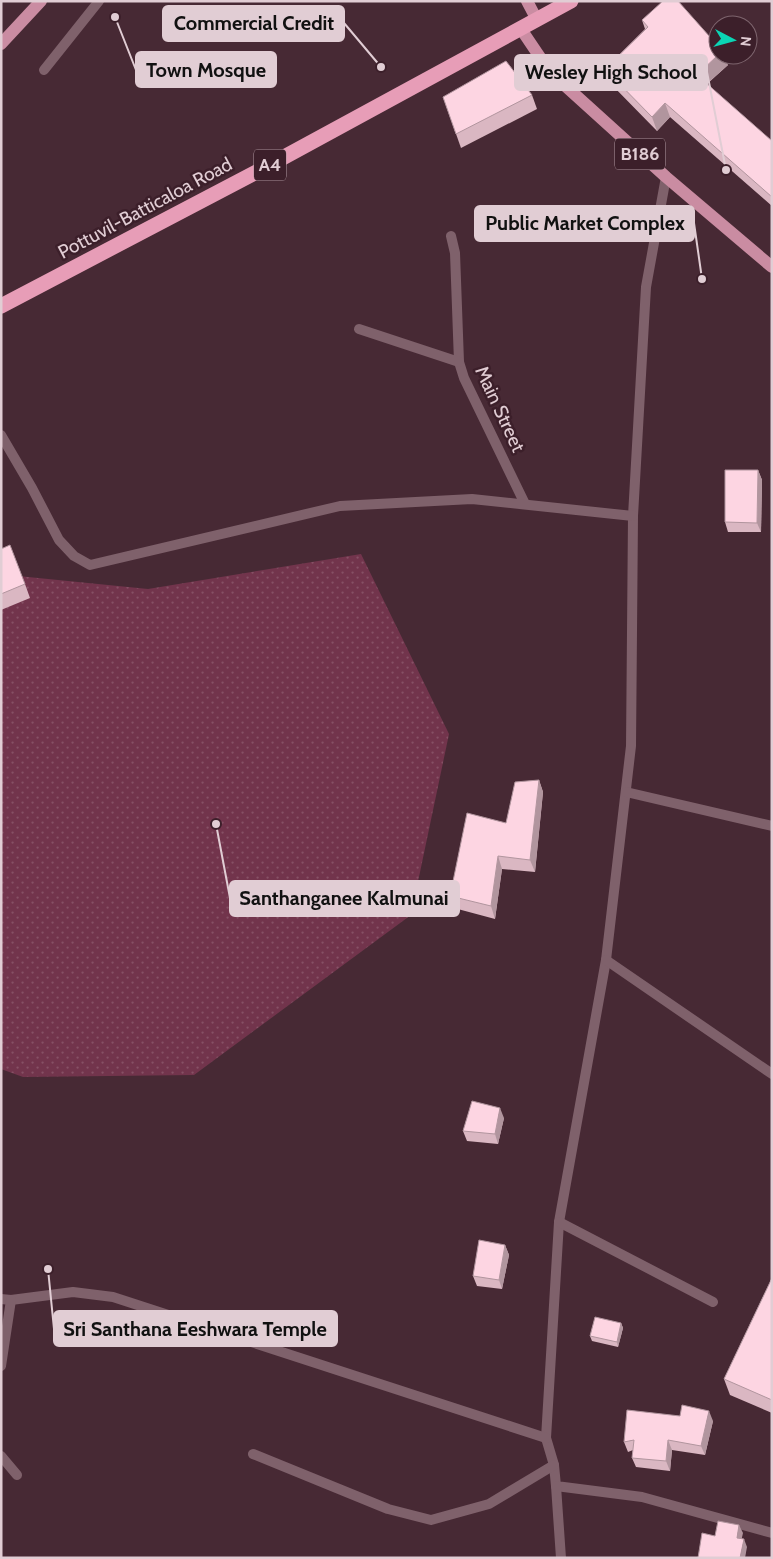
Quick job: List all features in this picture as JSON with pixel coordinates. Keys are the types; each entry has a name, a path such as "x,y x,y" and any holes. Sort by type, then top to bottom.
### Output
{"highway":[{"name":"Pottuvil-Batticaloa Road","path":"1,306 264,168 571,1"}],"main road":[{"path":"1,44 41,1"},
{"path":"527,1 538,20"},
{"name":"B186","path":"522,29 550,72 666,177 772,267"}],"street":[{"path":"44,70 99,1"},
{"path":"561,1558 554,1465 546,1438 559,1222 606,960 631,746 633,516 646,287 666,177"},
{"name":"Main Street","path":"451,236 455,253 460,362 464,378 525,504"},
{"path":"359,329 460,362"},
{"path":"1,435 32,488 59,540 74,556 90,565 340,506 472,499 633,516"},
{"path":"626,792 772,826"},
{"path":"606,960 772,1074"},
{"path":"559,1222 713,1302"},
{"path":"1,1366 6,1300 73,1292 113,1297 546,1438"},
{"path":"253,1454 388,1509 431,1520 489,1504 554,1465"},
{"path":"1,1456 17,1475"},
{"path":"556,1486 642,1497 772,1533"}],"shaded area":[{"path":"361,554 449,734 411,915 194,1075 23,1077 1,1069 1,583 18,576 148,589"}],"building":[{"path":"663,1 678,1 708,35 708,65 697,75 772,141 772,197 665,103 652,117 605,69 648,27 642,20"},
{"path":"506,61 532,95 456,134 443,97"},
{"path":"725,470 758,470 757,523 725,522"},
{"path":"10,545 25,584 1,594 1,549"},
{"path":"539,780 530,860 498,856 491,906 450,896 467,813 506,823 515,782"},
{"path":"472,1101 500,1108 495,1134 463,1131"},
{"path":"479,1240 505,1245 499,1280 473,1276"},
{"path":"772,1278 772,1400 724,1379"},
{"path":"595,1317 621,1323 617,1342 590,1336"},
{"path":"682,1405 709,1411 701,1446 668,1440 666,1461 632,1458 634,1440 624,1442 627,1410 680,1416"},
{"path":"718,1521 739,1525 737,1538 744,1539 740,1558 698,1558 702,1533 715,1536"}],"place":[{"name":"Town Mosque","path":"115,17"},
{"name":"Commercial Credit","path":"381,67"},
{"name":"Wesley High School","path":"726,170"},
{"name":"Public Market Complex","path":"702,279"},
{"name":"Santhanganee Kalmunai","path":"216,824"},
{"name":"Sri Santhana Eeshwara Temple","path":"48,1269"}]}
